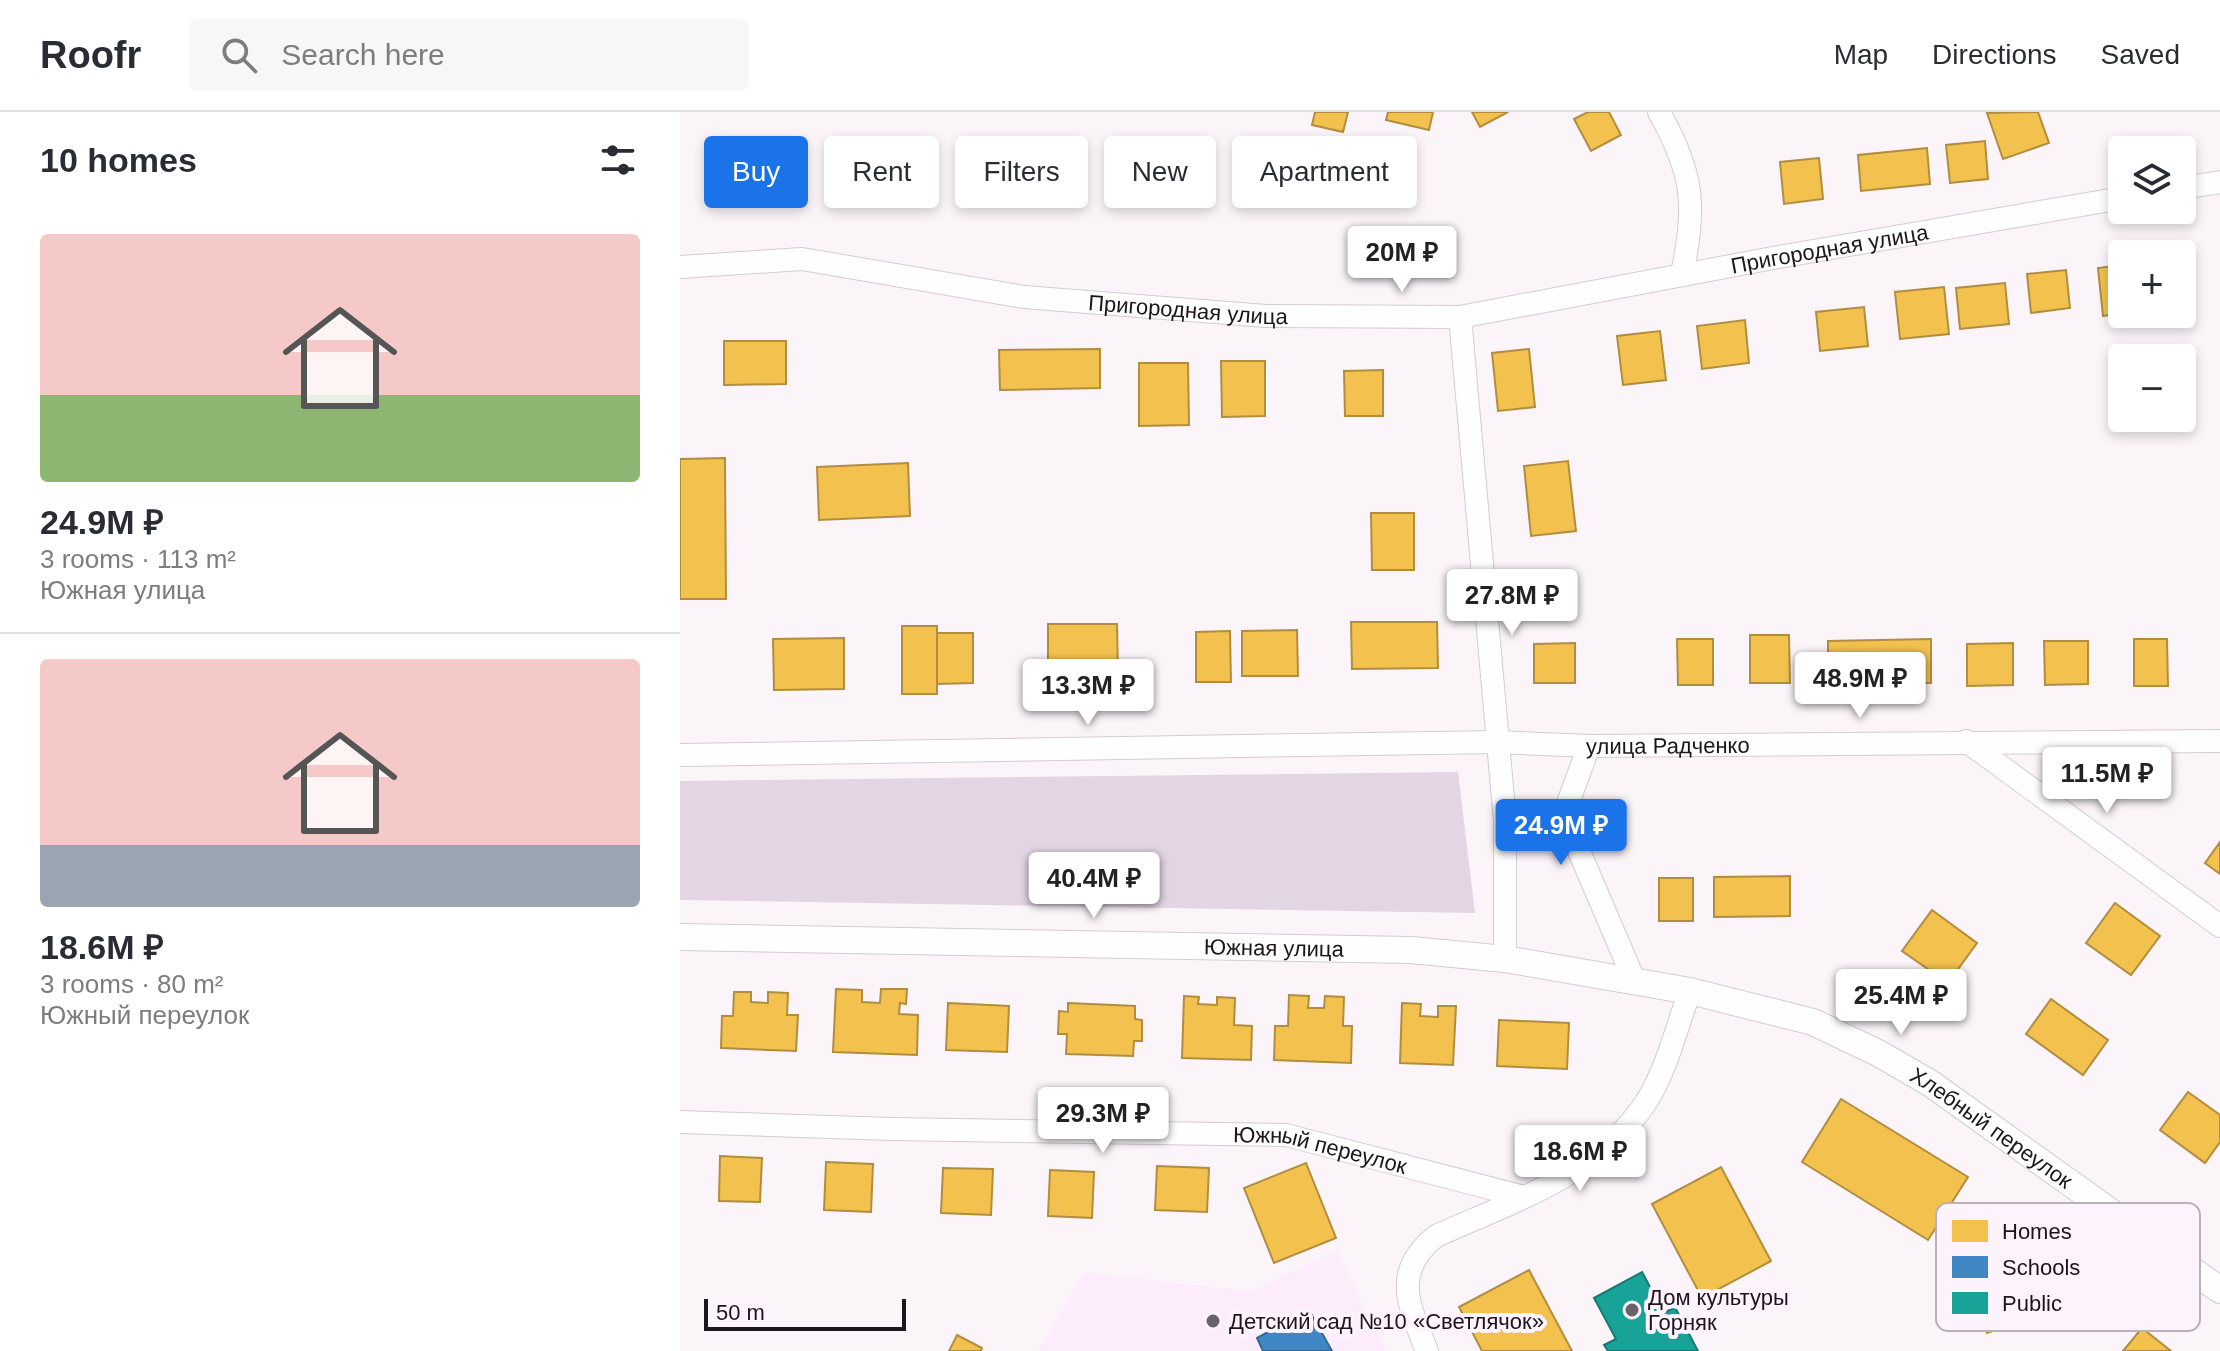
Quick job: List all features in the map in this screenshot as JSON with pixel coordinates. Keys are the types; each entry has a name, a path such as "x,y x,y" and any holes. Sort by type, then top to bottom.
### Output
{"street":[{"path":"1659,112 1683,154 1693,222 1682,274"},
{"path":"2196,186 2220,182"},
{"name":"Пригородная улица","path":"680,267 802,259 1024,297 1266,316 1460,317 1682,274 2108,200"},
{"path":"1460,317 1505,821 1505,959"},
{"path":"1966,741 2220,926"},
{"name":"улица Радченко","path":"1498,742 1589,746 2220,741"},
{"path":"680,755 1498,742"},
{"path":"1589,746 1568,803 1579,851 1635,982"},
{"path":"1505,821 1572,820"},
{"name":"Южная улица","path":"680,937 1411,950 1505,959"},
{"name":"Хлебный переулок","path":"1505,959 1690,991 1813,1022 1878,1053 1930,1083 2098,1203"},
{"path":"1427,1351 1411,1310 1406,1283 1412,1262 1436,1236 1524,1197 1589,1163 1624,1132 1649,1097 1690,991"},
{"name":"Южный переулок","path":"680,1122 1286,1135 1524,1197"},
{"name":"Хлебный переулок","path":"2200,1276 2220,1290"}],"shaded area":[{"path":"1458,772 1475,913 680,900 680,781"},
{"name":"Детский сад №10 «Светлячок»","path":"1337,1251 1386,1351 1038,1351 1084,1272 1250,1291"}],"building: Homes":[{"path":"1315,112 1348,112 1343,132 1312,125"},
{"path":"1388,112 1433,112 1429,130 1386,120"},
{"path":"1472,112 1508,112 1480,127"},
{"path":"1588,112 1609,112 1621,135 1591,151 1574,119"},
{"path":"2038,112 2049,143 2003,159 1987,113"},
{"path":"1985,141 1988,179 1950,183 1946,145"},
{"path":"1927,148 1930,184 1861,191 1858,155"},
{"path":"1819,158 1823,199 1784,204 1780,162"},
{"path":"2108,267 2108,315 2103,316 2098,268"},
{"path":"2066,270 2070,308 2031,313 2027,274"},
{"path":"2005,283 2009,324 1960,329 1956,288"},
{"path":"1944,287 1949,334 1900,339 1895,292"},
{"path":"1864,307 1868,346 1820,351 1816,312"},
{"path":"1745,320 1749,363 1702,369 1697,326"},
{"path":"1660,331 1666,380 1623,385 1617,336"},
{"path":"724,341 786,341 786,384 724,385"},
{"path":"1100,349 1100,388 1000,390 999,350"},
{"path":"1529,349 1535,407 1498,411 1492,353"},
{"path":"1221,361 1265,361 1265,416 1222,417"},
{"path":"1139,363 1188,363 1189,425 1139,426"},
{"path":"1383,370 1383,416 1345,416 1344,371"},
{"path":"725,458 726,599 680,599 680,459"},
{"path":"1568,461 1576,531 1531,536 1524,466"},
{"path":"908,463 910,516 819,520 817,467"},
{"path":"1371,513 1414,513 1414,570 1372,570"},
{"path":"1351,622 1437,622 1438,668 1352,669"},
{"path":"1048,624 1117,624 1118,673 1048,673"},
{"path":"902,626 937,626 937,694 902,694"},
{"path":"1297,630 1298,676 1242,676 1242,631"},
{"path":"1230,631 1231,682 1196,682 1196,632"},
{"path":"937,633 973,633 973,683 937,684"},
{"path":"1750,635 1789,635 1790,683 1750,683"},
{"path":"844,638 844,689 774,690 773,639"},
{"path":"1677,639 1713,639 1713,685 1678,685"},
{"path":"1931,639 1931,683 1828,685 1828,641"},
{"path":"2134,639 2167,639 2168,686 2134,686"},
{"path":"2044,641 2088,641 2088,684 2045,685"},
{"path":"1575,643 1575,683 1534,683 1534,644"},
{"path":"2013,643 2013,685 1967,686 1967,644"},
{"path":"2220,842 2220,874 2205,863"},
{"path":"1790,876 1790,916 1714,917 1714,877"},
{"path":"1659,878 1693,878 1693,921 1659,921"},
{"path":"2115,903 2160,936 2131,975 2086,943"},
{"path":"1932,910 1977,943 1948,983 1902,951"},
{"path":"836,989 862,990 862,1002 880,1003 881,989 907,989 906,1004 900,1003 899,1014 918,1015 917,1055 833,1052"},
{"path":"734,992 751,992 751,1002 768,1003 768,992 788,993 787,1015 798,1015 796,1051 721,1048 722,1016 733,1016"},
{"path":"1289,995 1309,996 1308,1008 1324,1008 1325,996 1344,997 1343,1026 1352,1026 1351,1063 1274,1060 1275,1026 1288,1026"},
{"path":"1184,996 1199,997 1198,1004 1217,1005 1217,997 1235,998 1234,1025 1252,1026 1251,1060 1182,1058"},
{"path":"2051,999 2108,1040 2083,1075 2026,1034"},
{"path":"948,1003 1009,1006 1007,1052 946,1050"},
{"path":"1068,1003 1135,1006 1135,1019 1142,1020 1142,1041 1134,1041 1133,1056 1066,1054 1067,1034 1058,1034 1059,1011 1068,1012"},
{"path":"1402,1003 1421,1004 1420,1016 1438,1017 1438,1006 1456,1006 1453,1065 1400,1063"},
{"path":"1499,1020 1569,1023 1567,1069 1497,1066"},
{"path":"2188,1092 2220,1115 2220,1142 2205,1163 2160,1130"},
{"path":"1841,1099 1968,1177 1951,1203 1936,1203 1936,1227 1928,1240 1802,1162"},
{"path":"720,1156 762,1158 760,1202 719,1201"},
{"path":"826,1162 873,1164 871,1212 824,1210"},
{"path":"1306,1163 1336,1238 1274,1263 1244,1188"},
{"path":"1157,1166 1209,1168 1207,1212 1155,1210"},
{"path":"1721,1167 1771,1261 1702,1298 1652,1204"},
{"path":"943,1168 993,1169 991,1215 941,1213"},
{"path":"1050,1170 1094,1172 1092,1218 1048,1216"},
{"path":"1529,1270 1572,1351 1482,1351 1459,1307"},
{"path":"2140,1331 2146,1331 2171,1351 2123,1351"},
{"path":"957,1335 982,1348 981,1351 949,1351"}],"building: Schools":[{"path":"1309,1310 1332,1351 1263,1351 1257,1338"}],"building: Public":[{"name":"Дом культуры Горняк","path":"1642,1272 1664,1313 1675,1307 1698,1351 1608,1351 1604,1345 1616,1339 1594,1298"}],"place":[{"name":"Дом культуры Горняк","path":"1632,1310"},
{"name":"Детский сад №10 «Светлячок»","path":"1213,1321"}]}
